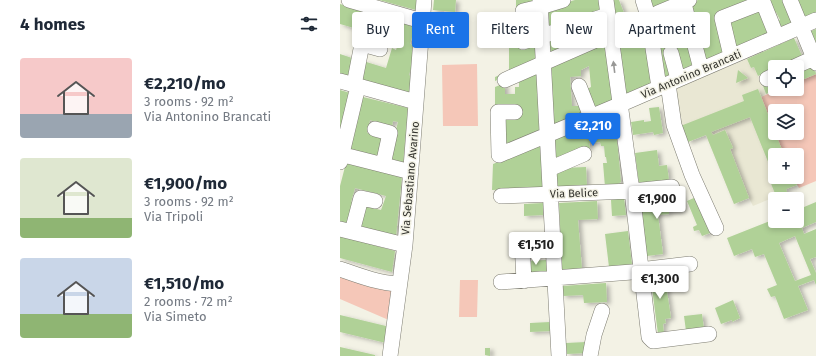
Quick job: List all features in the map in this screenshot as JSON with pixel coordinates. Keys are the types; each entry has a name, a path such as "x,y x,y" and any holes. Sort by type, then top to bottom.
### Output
{"street":[{"name":"Via Sebastiano Avarino","path":"423,12 424,0"},
{"path":"523,11 540,4 563,0"},
{"path":"606,0 619,105 632,191 649,337 653,341 709,334"},
{"path":"643,0 668,83 674,125 692,176 716,228"},
{"path":"790,0 815,60 804,64"},
{"path":"358,1 412,18"},
{"path":"660,12 685,1 701,69"},
{"path":"732,56 722,18 763,2 776,37"},
{"path":"543,35 608,16"},
{"name":"Via Antonino Brancati","path":"515,112 498,112 499,155 816,20"},
{"path":"505,80 610,34"},
{"path":"380,49 362,44 351,84 341,157 411,172"},
{"name":"Via Sebastiano Avarino","path":"390,356 404,245 420,48"},
{"path":"542,48 559,356"},
{"path":"668,83 671,53"},
{"path":"351,84 416,102"},
{"path":"578,86 590,117"},
{"path":"375,129 390,133 383,165"},
{"path":"549,169 584,154"},
{"name":"Via Belice","path":"501,196 632,191 672,187"},
{"path":"376,201 361,198 346,230 404,245"},
{"path":"522,241 524,281"},
{"path":"501,282 632,272 690,264"},
{"path":"340,269 374,281 399,284"},
{"path":"590,356 594,335 602,311"}],"shaded area":[{"path":"747,59 751,68 754,67 766,94 761,97 768,115 768,140 778,140 781,148 768,148 768,184 797,185 787,189 787,192 768,192 768,200 753,206 749,198 734,204 706,135 680,133 671,90"},
{"path":"477,64 478,126 443,126 442,65"},
{"path":"816,74 816,181 799,188 797,184 804,184 804,148 781,148 778,140 804,140 804,104 768,104 768,114 761,97 768,94 768,96 804,96 804,79"},
{"path":"340,274 396,290 391,321 340,299"},
{"path":"460,280 478,280 477,317 459,317"}],"building":[{"path":"379,0 417,0 416,10"},
{"path":"434,0 456,0 455,12 433,10"},
{"path":"516,0 532,0 533,6 516,8"},
{"path":"575,0 602,0 603,12 551,12 551,29 547,30 546,8"},
{"path":"609,0 619,0 624,12 615,12 615,44"},
{"path":"650,0 676,0 654,12 652,12"},
{"path":"698,0 753,0 727,11 726,8 716,12 727,52 706,60 703,48 710,48 710,12 693,12 690,3"},
{"path":"765,0 783,0 792,23 778,29 775,22 780,20 776,12 771,14"},
{"path":"796,0 816,0 816,13 804,19"},
{"path":"340,4 366,12 352,12 352,27 340,24"},
{"path":"761,6 770,32 733,49 725,21"},
{"path":"678,8 679,12 669,12"},
{"path":"404,24 412,26 412,37 410,44 412,44 412,48 414,48 412,65 409,75 411,76 409,94 359,81 363,61 386,68 392,48 396,50 397,48 404,48"},
{"path":"816,29 816,49 809,32"},
{"path":"551,37 551,48 570,48 548,58 547,38"},
{"path":"794,38 802,56 793,60 768,60 768,71 758,76 754,67 751,68 747,59"},
{"path":"607,46 614,100 592,109 585,90 591,87 589,66 581,70 581,76 570,77 572,106 582,106 584,112 551,126 548,64 584,48 607,48"},
{"path":"509,48 535,48 536,63 495,81 495,77 509,71"},
{"path":"616,48 648,48 653,83 622,96"},
{"path":"659,48 665,48 673,74 663,78"},
{"path":"672,48 689,48 693,64 679,71"},
{"path":"340,54 355,59 351,79 340,76"},
{"path":"813,65 816,74 804,79 804,69"},
{"path":"537,69 539,131 502,148 502,119 520,118 520,105 495,105 495,87 505,83 505,94 515,94 515,87 519,87 519,78"},
{"path":"738,70 748,78 736,83"},
{"path":"768,84 768,93 766,94 763,86"},
{"path":"758,89 768,114 768,140 778,140 781,148 768,148 768,162 750,117 711,132 713,135 725,130 733,148 730,149 749,198 734,204 706,135 688,142 684,131 678,127 744,101 742,95"},
{"path":"340,90 350,93 341,129 340,129"},
{"path":"363,97 408,108 403,164 388,160 398,122 393,121 392,127 370,120 367,133 384,137 379,158 348,151"},
{"path":"659,107 663,133 654,135 653,132 633,135 631,122 644,120 644,122 651,121 649,108"},
{"path":"615,117 621,182 614,186 605,187 603,163 607,163 604,146 601,146 600,142 589,143 590,148 553,163 552,140 588,125 599,124 598,121 606,121 606,118"},
{"path":"540,145 544,188 492,190 493,164"},
{"path":"657,150 659,166 667,165 669,180 639,184 635,153"},
{"path":"346,163 402,177 396,236 357,226 363,206 381,210 386,196 355,188 351,202 354,203 349,224 340,222 340,186"},
{"path":"586,167 587,186 555,188 554,171 563,168"},
{"path":"771,184 797,185 786,189 787,192 774,192"},
{"path":"682,195 684,210 658,215 663,254 647,256 639,200"},
{"path":"696,197 710,233 702,236 699,230 694,231 693,227 697,225 687,201"},
{"path":"624,198 626,215 612,216 611,200"},
{"path":"597,201 598,219 578,220 582,269 562,270 559,203"},
{"path":"816,202 816,222 804,227 804,207"},
{"path":"543,203 543,215 524,216 524,204"},
{"path":"768,222 768,228 802,228 804,234 816,229 816,257 810,259 816,273 816,285 814,280 798,286 808,310 784,319 775,296 771,297 767,289 777,285 764,254 755,257 752,249 734,256 727,238","holes":["795,236 811,275 795,281 779,243"]},
{"path":"628,231 632,265 609,267 605,234"},
{"path":"340,236 395,251 392,272 340,258"},
{"path":"545,237 545,248 527,249 526,238"},
{"path":"546,260 547,272 527,273 526,261"},
{"path":"664,271 671,318 665,319 666,323 663,324 664,333 658,334 650,273"},
{"path":"606,283 607,302 584,303 583,295 563,296 562,286"},
{"path":"733,300 740,318 732,322 732,320 721,324 715,308"},
{"path":"702,314 704,329 686,331 684,316"},
{"path":"340,315 390,327 386,343 340,332"},
{"path":"550,322 551,331 530,332 530,323"},
{"path":"586,342 587,353 567,354 566,343"},
{"path":"340,347 375,355 375,356 340,356"},
{"path":"485,348 490,348 490,356 485,355"}]}
